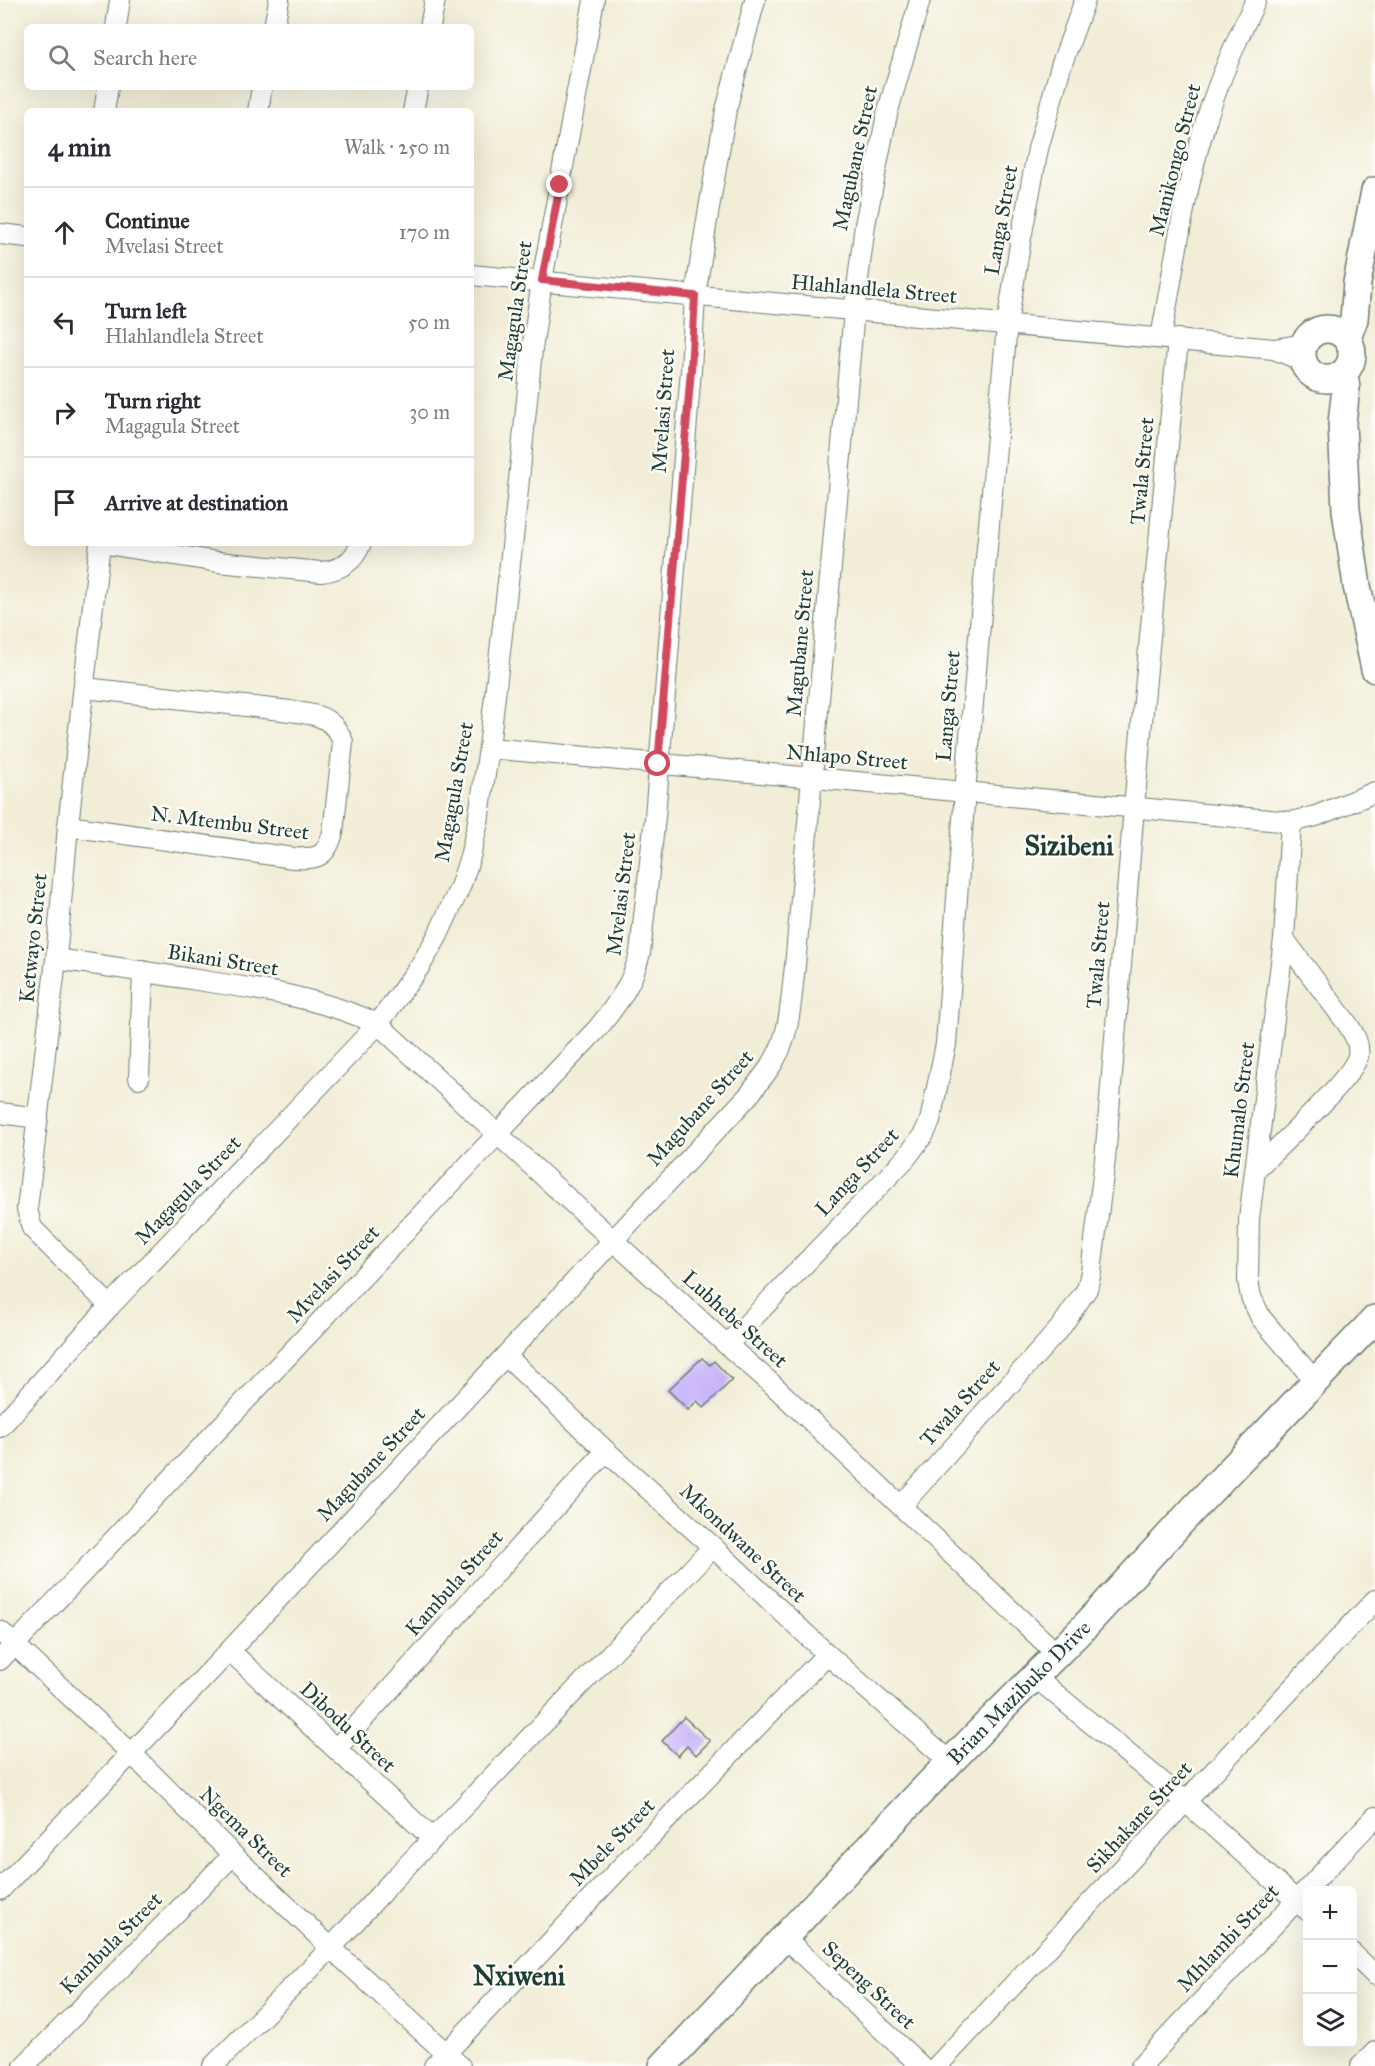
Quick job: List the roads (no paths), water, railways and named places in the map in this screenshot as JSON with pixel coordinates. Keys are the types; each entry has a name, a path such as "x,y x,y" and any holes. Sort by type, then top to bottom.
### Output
{"street":[{"path":"116,24 120,0"},
{"path":"275,24 279,0"},
{"path":"430,24 435,0"},
{"name":"Magagula Street","path":"0,1427 110,1306 378,1024 420,966 460,887 478,822 489,748 532,350 542,280 594,0"},
{"name":"Mvelasi Street","path":"0,1660 7,1638 498,1135 598,1028 623,996 635,975 648,895 695,296 726,110 755,0"},
{"name":"Magubane Street","path":"0,1890 230,1650 506,1356 750,1094 775,1060 782,1044 788,1019 795,966 854,311 865,225 887,114 920,0"},
{"name":"Langa Street","path":"727,1345 906,1158 924,1134 930,1121 946,1044 965,792 1007,325 1038,149 1061,66 1085,0"},
{"name":"Manikongo Street","path":"1170,338 1189,187 1203,132 1221,79 1256,0"},
{"path":"104,108 108,90"},
{"path":"258,108 262,90"},
{"path":"414,108 417,90"},
{"path":"1375,191 1357,283 1324,354 1346,388 1342,423 1346,510 1357,586 1375,669"},
{"path":"0,234 24,237"},
{"name":"Hlahlandlela Street","path":"474,275 1324,354"},
{"name":"Twala Street","path":"901,1506 1061,1327 1087,1289 1093,1259 1105,1159 1170,338"},
{"name":"Ketwayo Street","path":"100,546 27,1209 32,1228 110,1306"},
{"path":"119,546 218,562 321,572 335,570 349,562 361,546"},
{"name":"N. Mtembu Street","path":"68,826 313,859 329,846 333,833 343,742 330,721 315,715 290,711 85,688"},
{"name":"Nhlapo Street","path":"489,748 1291,822 1316,816 1375,792"},
{"name":"Khumalo Street","path":"1291,822 1284,939 1249,1220 1248,1253 1251,1297 1261,1318 1316,1382"},
{"path":"1256,1169 1339,1085 1357,1060 1359,1053 1356,1039 1349,1026 1284,939"},
{"name":"Bikani Street","path":"56,959 276,992 318,1001 378,1024"},
{"path":"139,1078 143,971"},
{"name":"Lubhebe Street","path":"378,1024 727,1345 772,1383 1057,1654"},
{"path":"0,1113 38,1118"},
{"name":"Brian Mazibuko Drive","path":"663,2066 950,1762 1086,1625 1375,1319"},
{"name":"Mkondwane Street","path":"506,1356 827,1654 950,1762"},
{"name":"Kambula Street","path":"337,1748 606,1451"},
{"path":"213,2066 331,1948 713,1547"},
{"name":"Sikhakane Street","path":"937,2066 1375,1600"},
{"name":"Ngema Street","path":"7,1638 131,1753 446,2062"},
{"name":"Dibodu Street","path":"230,1650 433,1839"},
{"name":"Mbele Street","path":"446,2062 608,1881 827,1654"},
{"path":"1034,1676 1186,1802 1302,1905"},
{"name":"Mhlambi Street","path":"1141,2066 1302,1905 1375,1817"},
{"name":"Kambula Street","path":"24,2066 233,1855"},
{"name":"Sepeng Street","path":"784,1938 921,2066"},
{"path":"1357,1957 1375,1975"},
{"path":"1361,2066 1375,2052"}],"district":[{"name":"Sizibeni","path":"1069,846"},
{"name":"Nxiweni","path":"519,1976"}]}
